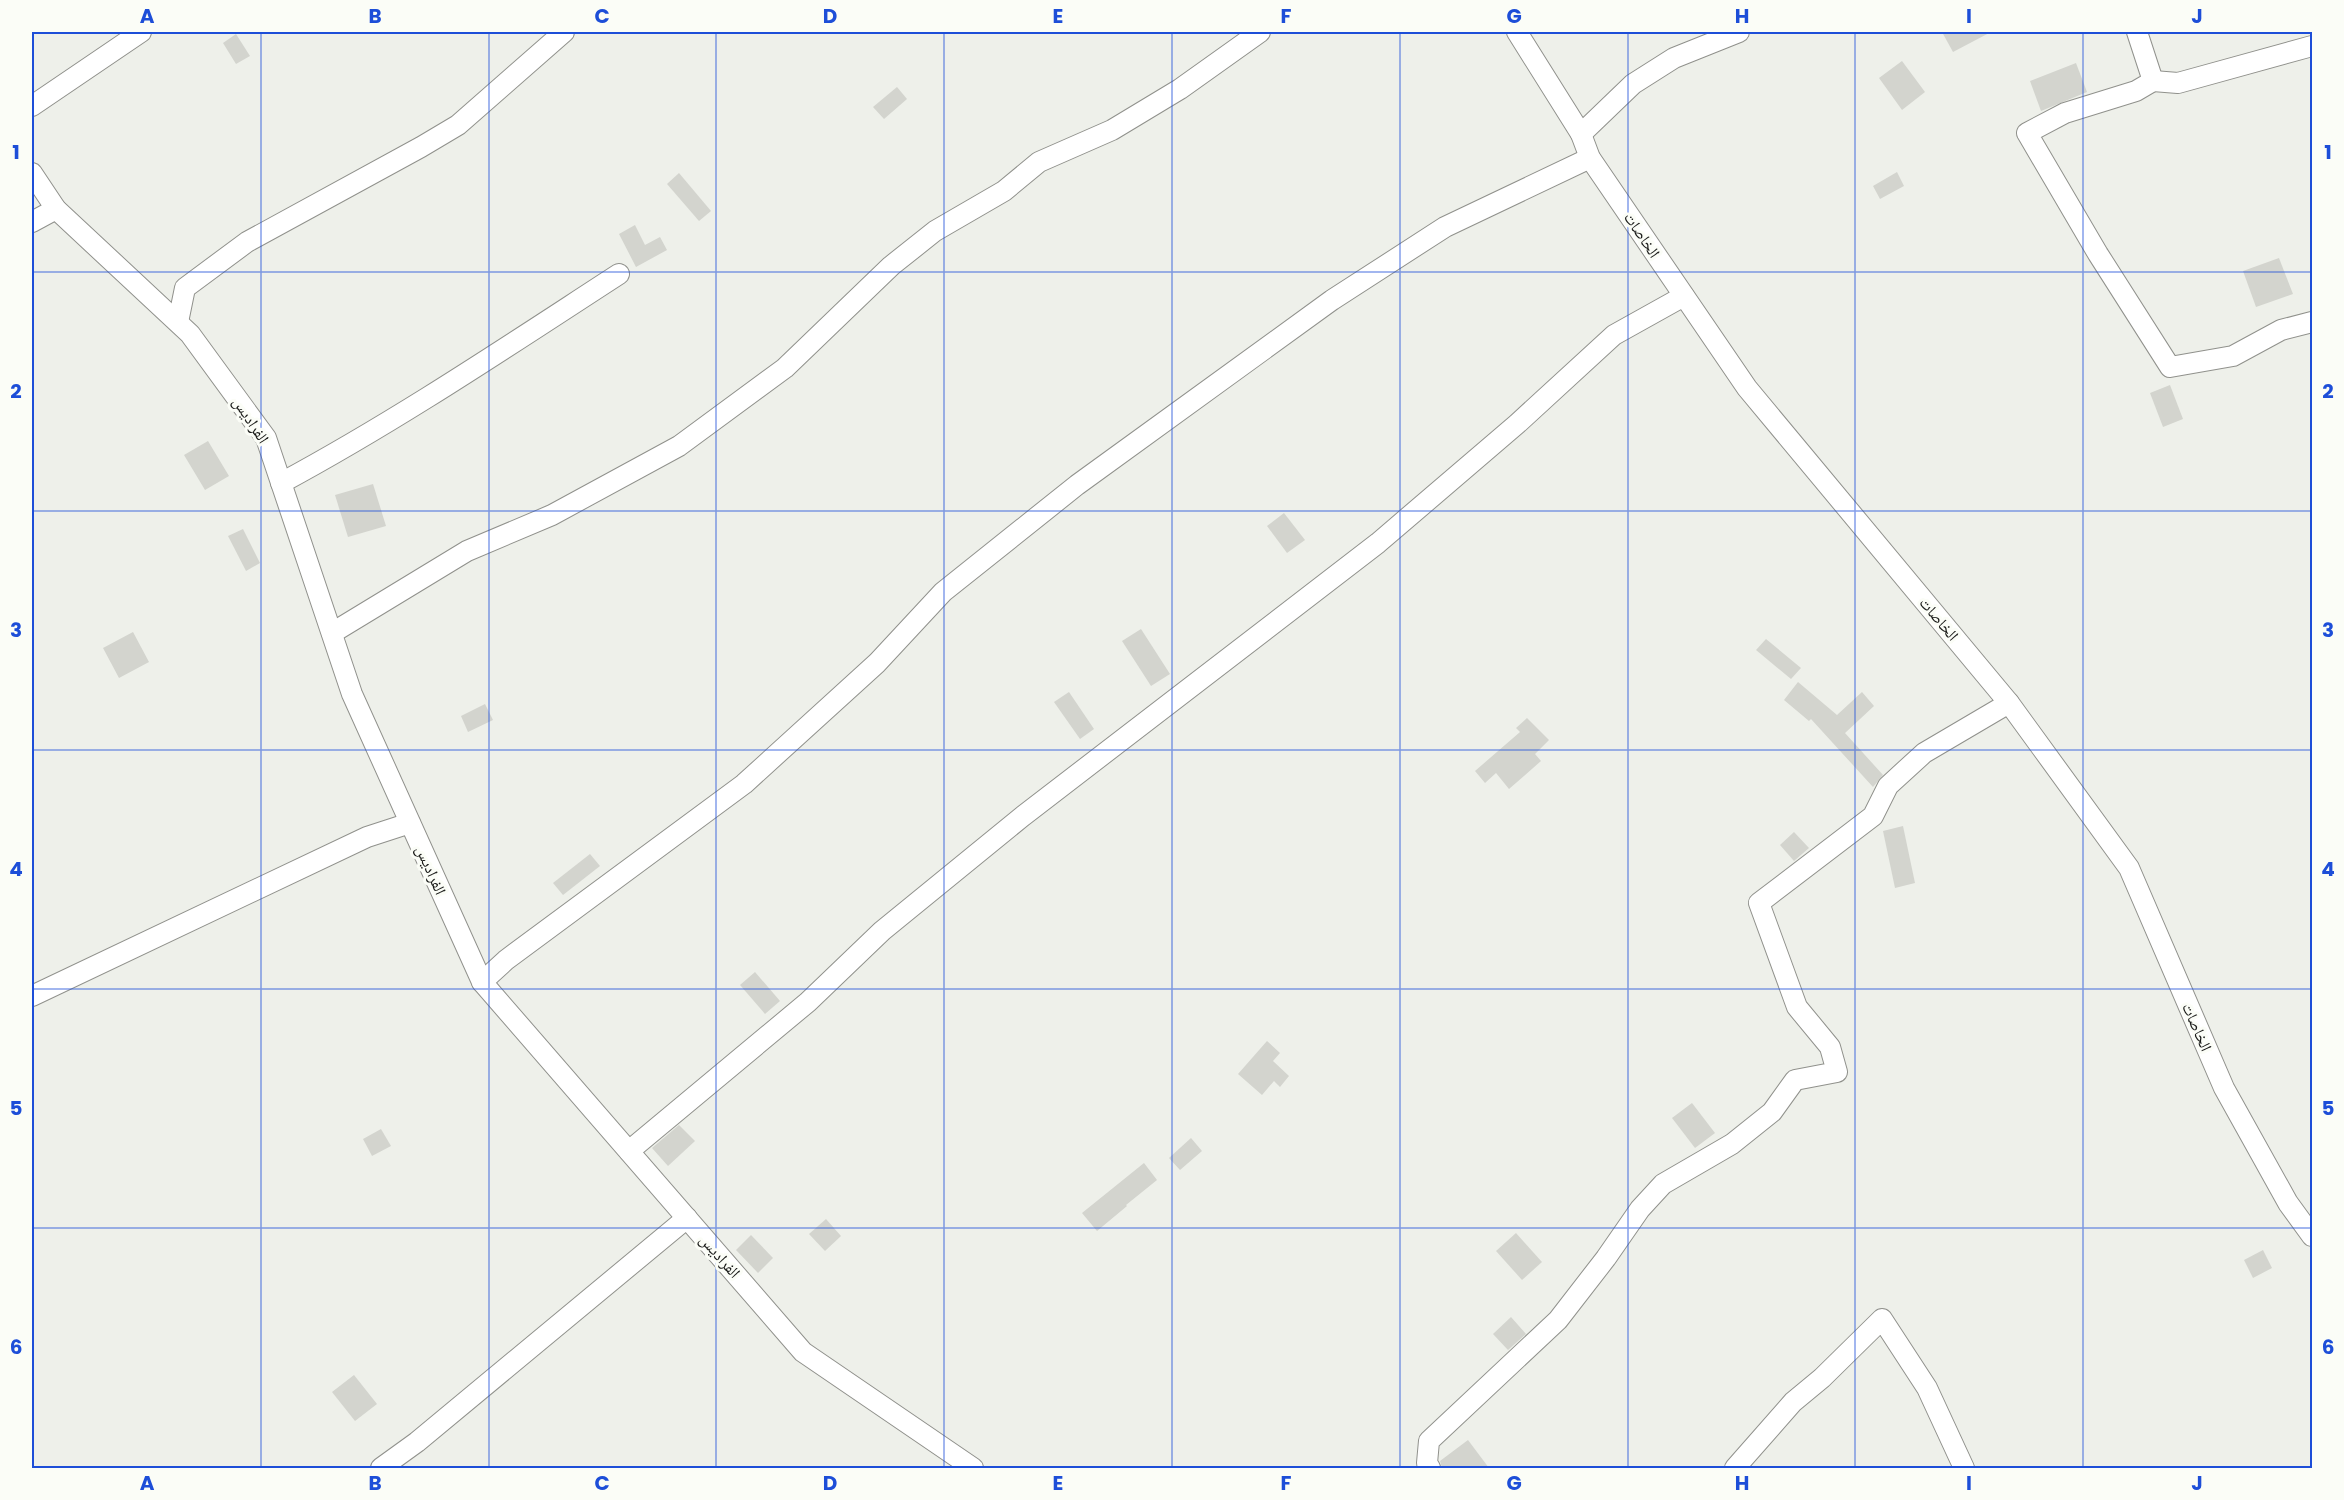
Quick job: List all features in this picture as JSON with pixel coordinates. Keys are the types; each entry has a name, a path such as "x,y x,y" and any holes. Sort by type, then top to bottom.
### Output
{"street":[{"path":"32,106 141,32"},
{"path":"178,322 185,288 246,242 458,125 564,32"},
{"path":"332,633 466,551 552,515 680,446 785,368 891,266 935,231 1004,191 1039,162 1112,130 1180,89 1260,32"},
{"name":"الخاصات","path":"1517,32 1581,134 1590,158 1747,388 2009,703 2128,868 2224,1088 2288,1203 2313,1236"},
{"path":"1581,134 1633,84 1674,58 1740,32"},
{"path":"2137,32 2152,81"},
{"path":"2313,46 2178,82 2152,81 2136,91 2065,114 2027,133 2098,254 2170,367 2233,356 2281,330 2313,322"},
{"path":"482,982 506,960 744,784 877,663 943,592 1077,485 1332,300 1445,227 1590,158"},
{"name":"الفراديس","path":"32,173 56,209 190,334 266,438 352,694 482,982 803,1353 973,1468"},
{"path":"32,222 56,209"},
{"path":"281,483 449,384 619,274"},
{"path":"628,1151 808,1002 882,931 1023,816 1378,543 1517,424 1614,334 1684,296"},
{"path":"1430,1468 1427,1463 1429,1441 1558,1320 1640,1209 1663,1184 1732,1144 1772,1112 1795,1080 1837,1072 1830,1047 1797,1007 1759,903 1873,816 1888,786 1924,753 2009,703"},
{"path":"32,996 367,837 410,823"},
{"path":"381,1468 426,1435 687,1218"},
{"path":"1735,1468 1794,1402 1881,1319 1927,1388 1964,1468"}],"building":[{"path":"1942,32 1991,32 1953,52"},
{"path":"236,34 250,56 236,64 223,43"},
{"path":"1902,61 1925,92 1902,110 1879,78"},
{"path":"2076,63 2087,92 2041,111 2030,81"},
{"path":"897,87 907,99 884,119 873,107"},
{"path":"1897,172 1904,186 1880,199 1873,186"},
{"path":"679,173 711,211 699,221 667,184"},
{"path":"635,225 645,245 660,237 667,250 636,267 619,234"},
{"path":"2279,258 2293,294 2256,307 2243,271"},
{"path":"2170,385 2183,419 2163,427 2150,393"},
{"path":"208,441 229,476 205,490 184,455"},
{"path":"373,484 386,526 348,537 335,495"},
{"path":"1284,513 1305,540 1287,553 1267,526"},
{"path":"243,529 260,563 246,571 228,536"},
{"path":"1141,629 1170,674 1151,686 1122,641"},
{"path":"133,632 149,662 119,678 103,648"},
{"path":"1766,639 1801,668 1791,679 1756,650"},
{"path":"1798,682 1837,715 1862,692 1874,706 1845,733 1883,775 1873,787 1811,719 1809,721 1784,700"},
{"path":"1069,692 1094,729 1080,739 1054,702"},
{"path":"485,704 493,720 468,732 461,716"},
{"path":"1527,718 1549,740 1535,754 1541,761 1509,789 1496,773 1485,783 1475,771 1520,732 1516,728"},
{"path":"1903,826 1915,883 1895,888 1883,831"},
{"path":"1794,832 1809,848 1794,861 1780,845"},
{"path":"590,854 600,866 563,895 553,883"},
{"path":"755,972 780,1001 765,1014 740,985"},
{"path":"1267,1041 1280,1053 1273,1061 1289,1076 1280,1087 1274,1081 1262,1095 1238,1074"},
{"path":"1692,1103 1715,1133 1695,1148 1672,1118"},
{"path":"679,1125 695,1141 668,1166 652,1148"},
{"path":"381,1129 391,1146 372,1156 363,1139"},
{"path":"1191,1138 1202,1151 1180,1170 1169,1158"},
{"path":"1144,1163 1157,1180 1097,1231 1082,1213"},
{"path":"826,1219 841,1236 825,1251 809,1234"},
{"path":"1516,1233 1542,1262 1522,1280 1496,1251"},
{"path":"751,1235 773,1258 758,1273 736,1250"},
{"path":"2263,1250 2272,1268 2253,1278 2244,1260"},
{"path":"1511,1317 1526,1334 1508,1350 1493,1334"},
{"path":"354,1375 377,1404 355,1421 332,1392"},
{"path":"1468,1440 1489,1468 1442,1468 1440,1461"}]}
